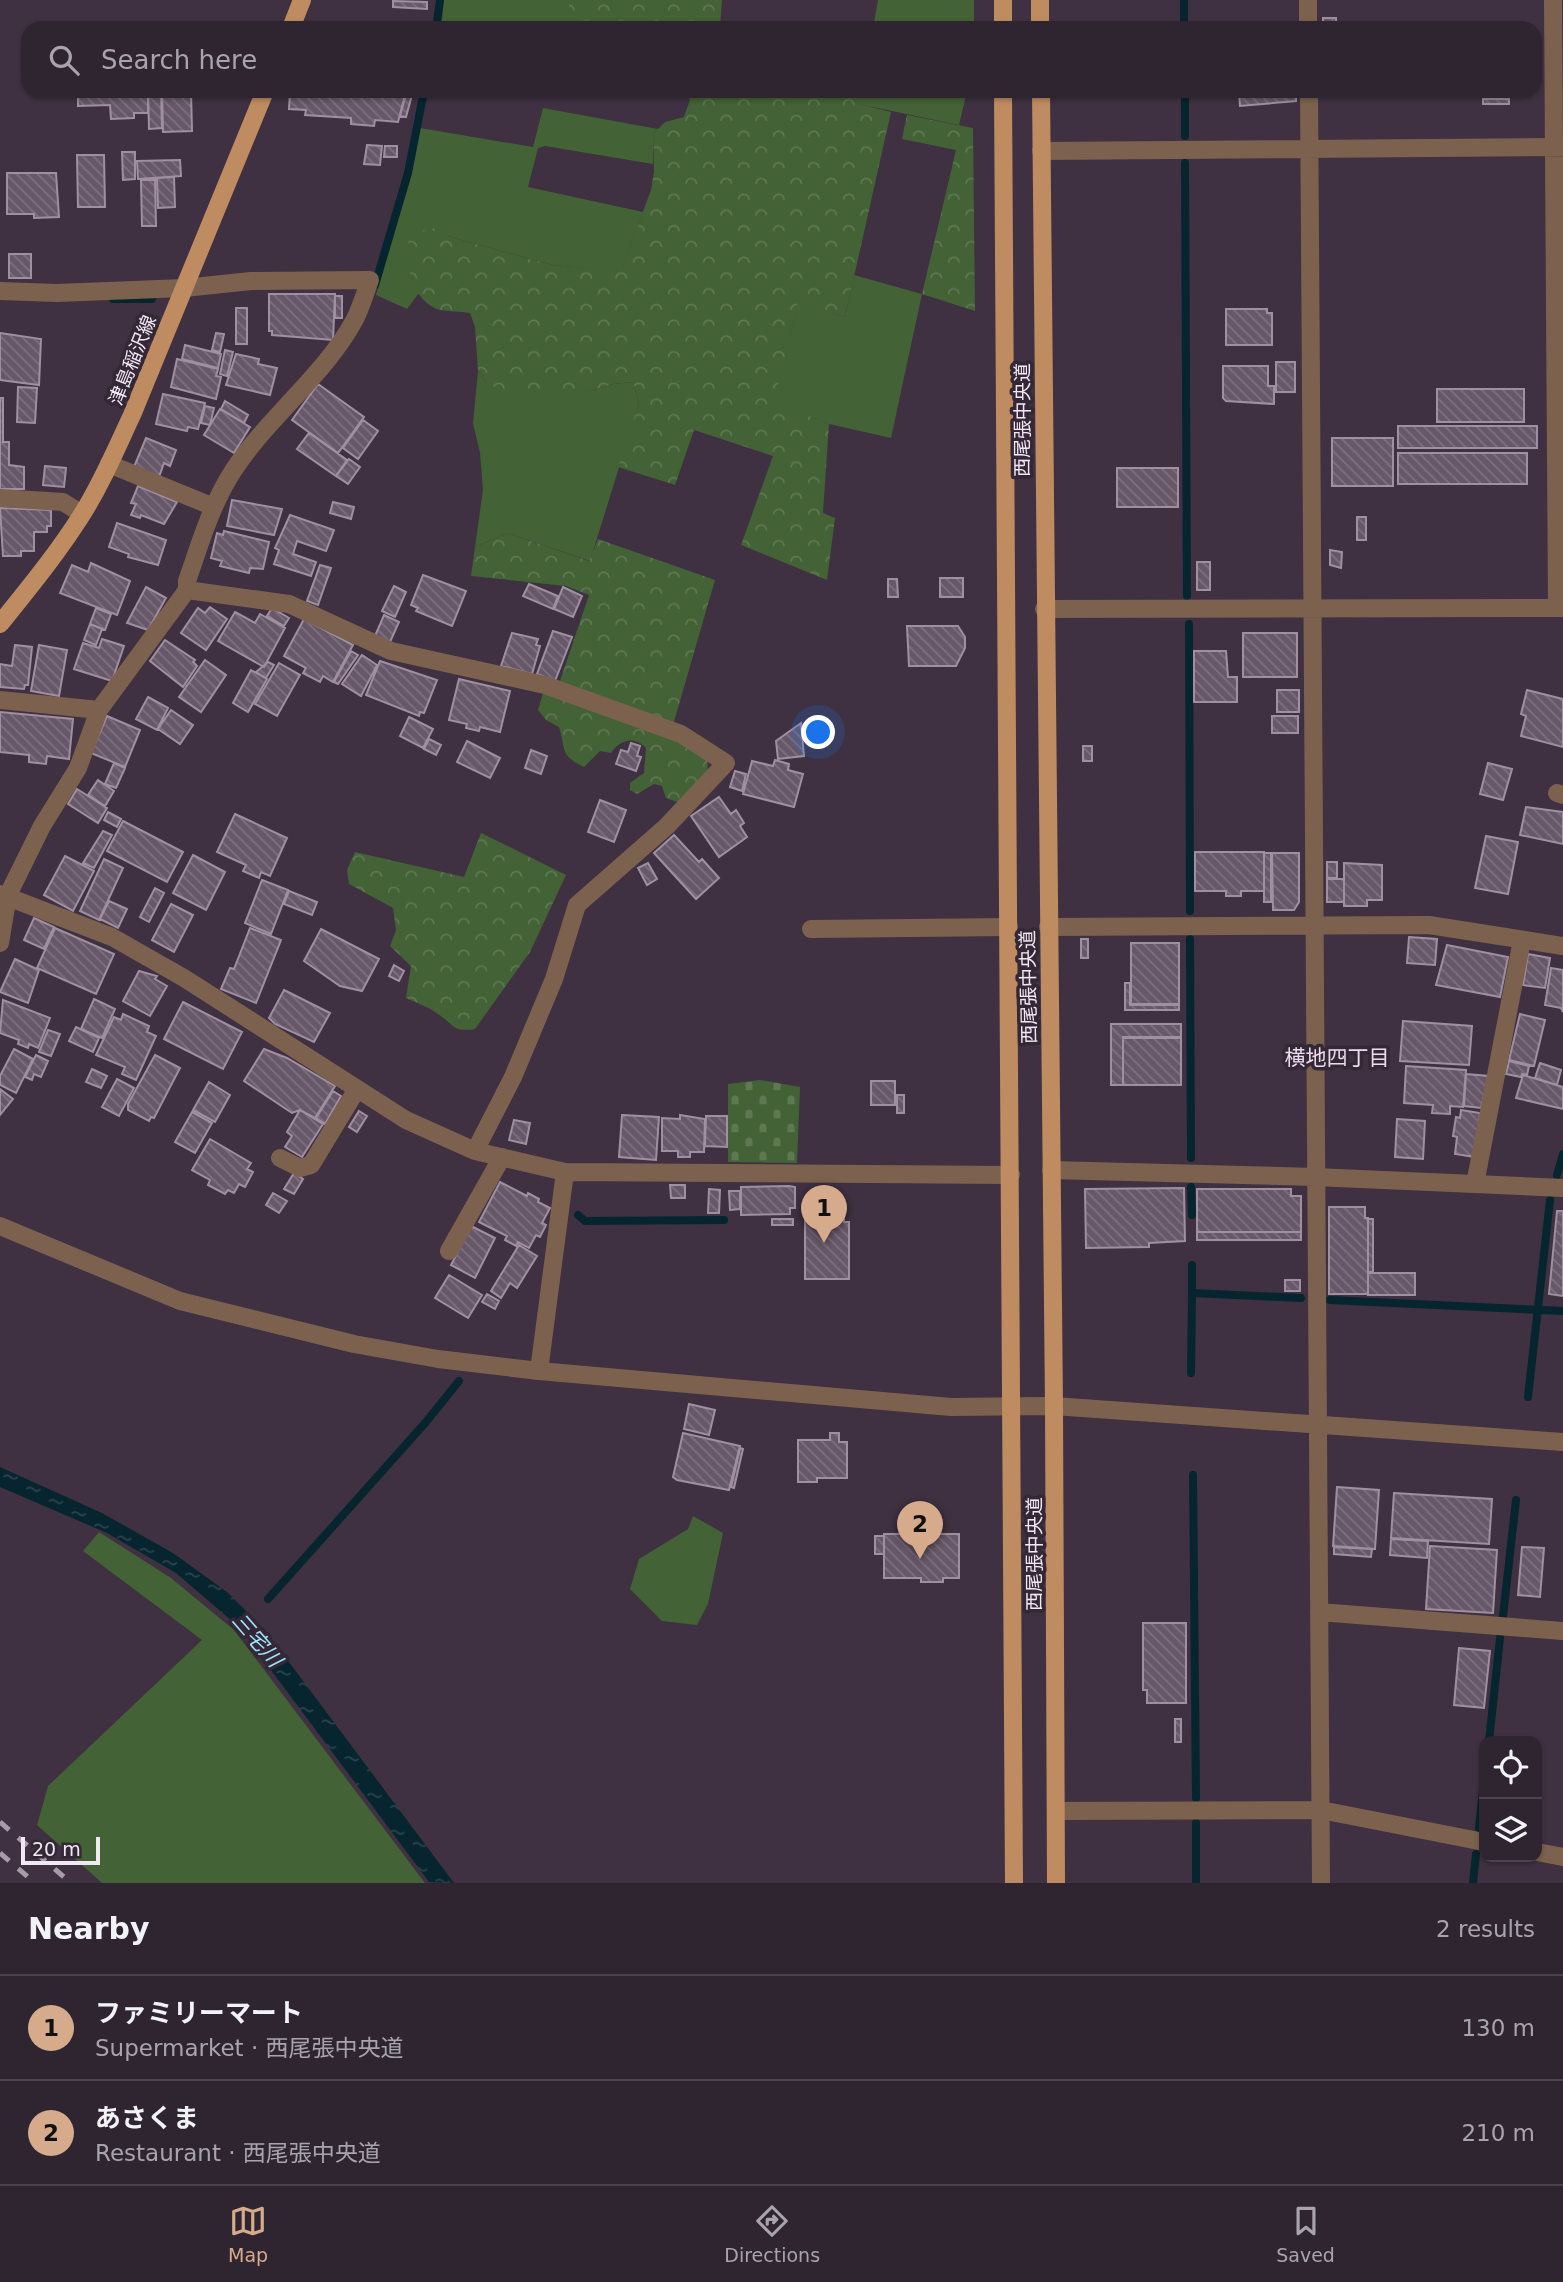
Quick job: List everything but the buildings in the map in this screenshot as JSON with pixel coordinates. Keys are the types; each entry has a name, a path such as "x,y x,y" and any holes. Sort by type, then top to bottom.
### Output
{"main road":[{"path":"294,21 302,0"},
{"path":"1003,0 1003,21"},
{"path":"1040,0 1040,21"},
{"name":"津島稲沢線","path":"0,624 51,560 82,514 109,464 262,98"},
{"name":"西尾張中央道","path":"1003,98 1014,1883"},
{"name":"西尾張中央道","path":"1041,98 1056,1883"}],"street":[{"path":"1308,0 1308,21"},
{"path":"1044,609 1560,608 1558,147 1553,0"},
{"path":"1308,98 1321,1883"},
{"path":"1041,151 1558,147"},
{"path":"0,291 57,293 184,288 251,281 370,280 355,319 328,359 262,432 232,472 214,507 187,581 187,590 99,710 78,768 4,894 0,943"},
{"path":"109,464 214,507"},
{"path":"0,498 63,502 82,514"},
{"path":"187,590 289,604 391,652 545,685 681,734 726,763 667,826 577,905 554,979 513,1077 475,1151"},
{"path":"0,701 99,710"},
{"path":"4,894 111,937 160,964 405,1120 475,1151 565,1172 1011,1175"},
{"path":"1048,927 1429,925 1563,946"},
{"path":"811,929 1009,927"},
{"path":"1475,1184 1522,940"},
{"path":"280,1158 300,1168 311,1165 357,1089"},
{"path":"449,1251 502,1157"},
{"path":"1051,1170 1315,1177 1563,1188"},
{"path":"539,1371 565,1172"},
{"path":"0,1226 180,1301 354,1345 539,1371 951,1407 1054,1406 1563,1442"},
{"path":"1319,1612 1563,1631"},
{"path":"1056,1811 1321,1810 1479,1841"},
{"path":"1542,1853 1563,1857"}],"green space":[{"path":"444,0 569,0 569,21 442,21"},
{"path":"569,0 722,0 720,21 569,21"},
{"path":"878,0 974,0 974,21 874,21"},
{"path":"689,98 860,98 859,104 891,112 845,317 798,303 774,402 829,424 823,513 835,518 827,580 741,545 773,456 694,430 675,485 618,467 639,403 633,382 613,384 591,391 500,390 486,382 478,371 475,327 470,313 441,310 428,304 415,288 411,278 409,237 419,231 434,228 447,236 553,265 621,271 651,190 654,172 653,134 665,122 684,117"},
{"path":"859,98 965,98 959,125 858,104"},
{"path":"543,108 658,129 653,134 653,164 545,146 538,148 528,187 643,212 621,272 553,265 447,236 411,278 419,293 407,309 376,295 411,174 420,128 533,147"},
{"path":"907,115 973,128 975,311 922,294 956,150 902,139"},
{"path":"854,275 922,294 891,438 829,424 773,403 798,302 845,317"},
{"path":"478,371 486,382 591,391 613,384 633,382 639,403 590,561 507,533 475,547 483,490 480,453 473,423"},
{"path":"507,533 589,561 598,539 715,580 673,725 559,684 589,595 566,586 471,576 475,547"},
{"path":"543,693 676,741 707,756 708,771 680,803 666,798 662,786 654,784 637,794 630,790 630,783 644,773 646,748 637,741 622,742 611,753 600,751 584,767 576,763 567,755 559,727 546,720 538,710"},
{"path":"481,833 566,875 530,952 475,1029 463,1030 455,1028 433,1011 406,998 411,966 390,946 396,930 393,908 349,884 347,870 355,852 464,877"},
{"path":"760,1080 800,1087 797,1163 728,1162 728,1084"},
{"path":"693,1516 723,1533 708,1604 697,1625 662,1621 630,1589 639,1559 688,1529"},
{"path":"99,1532 171,1578 234,1630 425,1883 102,1883 37,1825 48,1786 202,1640 83,1551"}],"water":[{"name":"三宅川","path":"0,1467 102,1513 173,1553 227,1592 265,1630 454,1883 429,1882 239,1627 176,1573 107,1533 0,1487"}],"waterway":[{"path":"437,21 440,0"},
{"path":"1184,0 1184,21"},
{"path":"375,285 408,173 423,98"},
{"path":"1185,98 1185,136"},
{"path":"1185,163 1187,596"},
{"path":"113,299 152,299"},
{"path":"1189,624 1190,911"},
{"path":"1190,939 1191,1158"},
{"path":"1557,1175 1563,1154"},
{"path":"1191,1187 1192,1215"},
{"path":"1528,1397 1550,1200"},
{"path":"578,1215 585,1221 724,1220"},
{"path":"1192,1265 1192,1293"},
{"path":"1191,1373 1192,1293 1301,1298"},
{"path":"1330,1300 1563,1311"},
{"path":"268,1599 426,1422 459,1381"},
{"path":"1193,1475 1196,1798"},
{"path":"1503,1616 1516,1500"},
{"path":"1490,1736 1500,1638"},
{"path":"1196,1823 1196,1883"},
{"path":"1473,1883 1476,1854"}],"railway":[{"path":"0,1822 71,1883"},
{"path":"0,1853 35,1883"}],"place":[{"name":"ファミリーマート","path":"824,1243"},
{"name":"あさくま","path":"920,1559"}],"district":[{"name":"横地四丁目","path":"1337,1058"}]}
